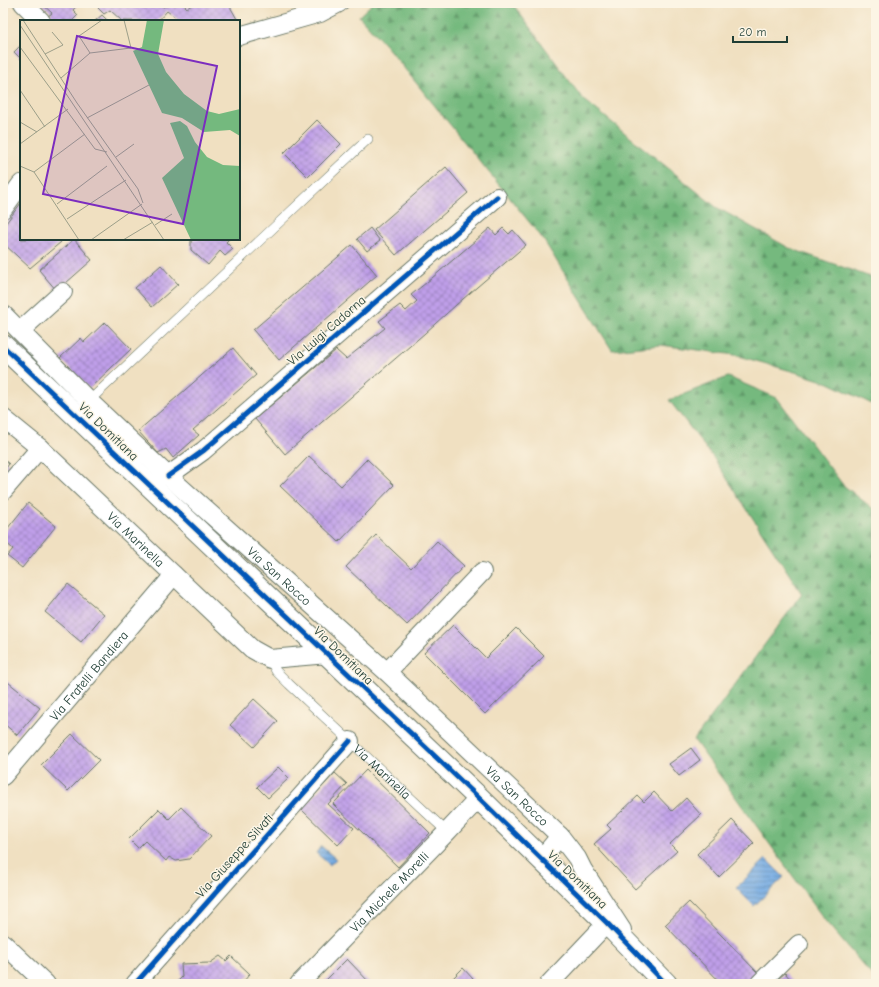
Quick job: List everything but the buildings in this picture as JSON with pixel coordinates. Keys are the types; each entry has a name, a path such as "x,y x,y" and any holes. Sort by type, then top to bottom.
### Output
{"street":[{"path":"23,3 40,20"},
{"path":"240,36 320,13 339,3"},
{"path":"3,209 20,185"},
{"name":"Via Luigi Cadorna","path":"168,476 203,451 497,197"},
{"path":"20,331 63,292"},
{"name":"Via San Rocco","path":"3,314 89,401 168,476 387,672 560,836 577,858 582,870 638,954"},
{"name":"Via Domitiana","path":"3,346 479,798 638,954 666,984"},
{"name":"Via Marinella","path":"3,418 40,448 252,650 270,659"},
{"path":"3,491 40,448"},
{"path":"387,672 482,572"},
{"name":"Via Fratelli Bandiera","path":"3,776 174,575"},
{"path":"270,659 288,649 306,634"},
{"path":"270,659 328,654"},
{"name":"Via Giuseppe Silvati","path":"135,984 350,741"},
{"name":"Via Michele Morelli","path":"299,984 479,798"},
{"path":"541,859 560,836"},
{"path":"549,984 606,923"},
{"path":"3,943 46,984"},
{"path":"759,984 799,944"}],"lane":[{"path":"89,401 368,139"},
{"name":"Via Marinella","path":"270,659 276,671 447,832"}],"green space":[{"path":"373,3 512,3 582,98 716,207 789,248 876,279 876,406 829,383 735,355 661,345 612,350 543,239 387,47 359,16"},
{"path":"728,377 777,398 843,485 876,511 876,980 827,923 694,740 802,594 715,460 669,400"}],"water":[{"path":"321,846 336,859 330,865 316,853"},
{"path":"766,859 784,877 754,906 736,888"}],"cycle path":[{"path":"168,476 203,451 497,197"},
{"path":"3,346 479,798 607,923 666,984"},
{"path":"135,984 350,741"}]}
